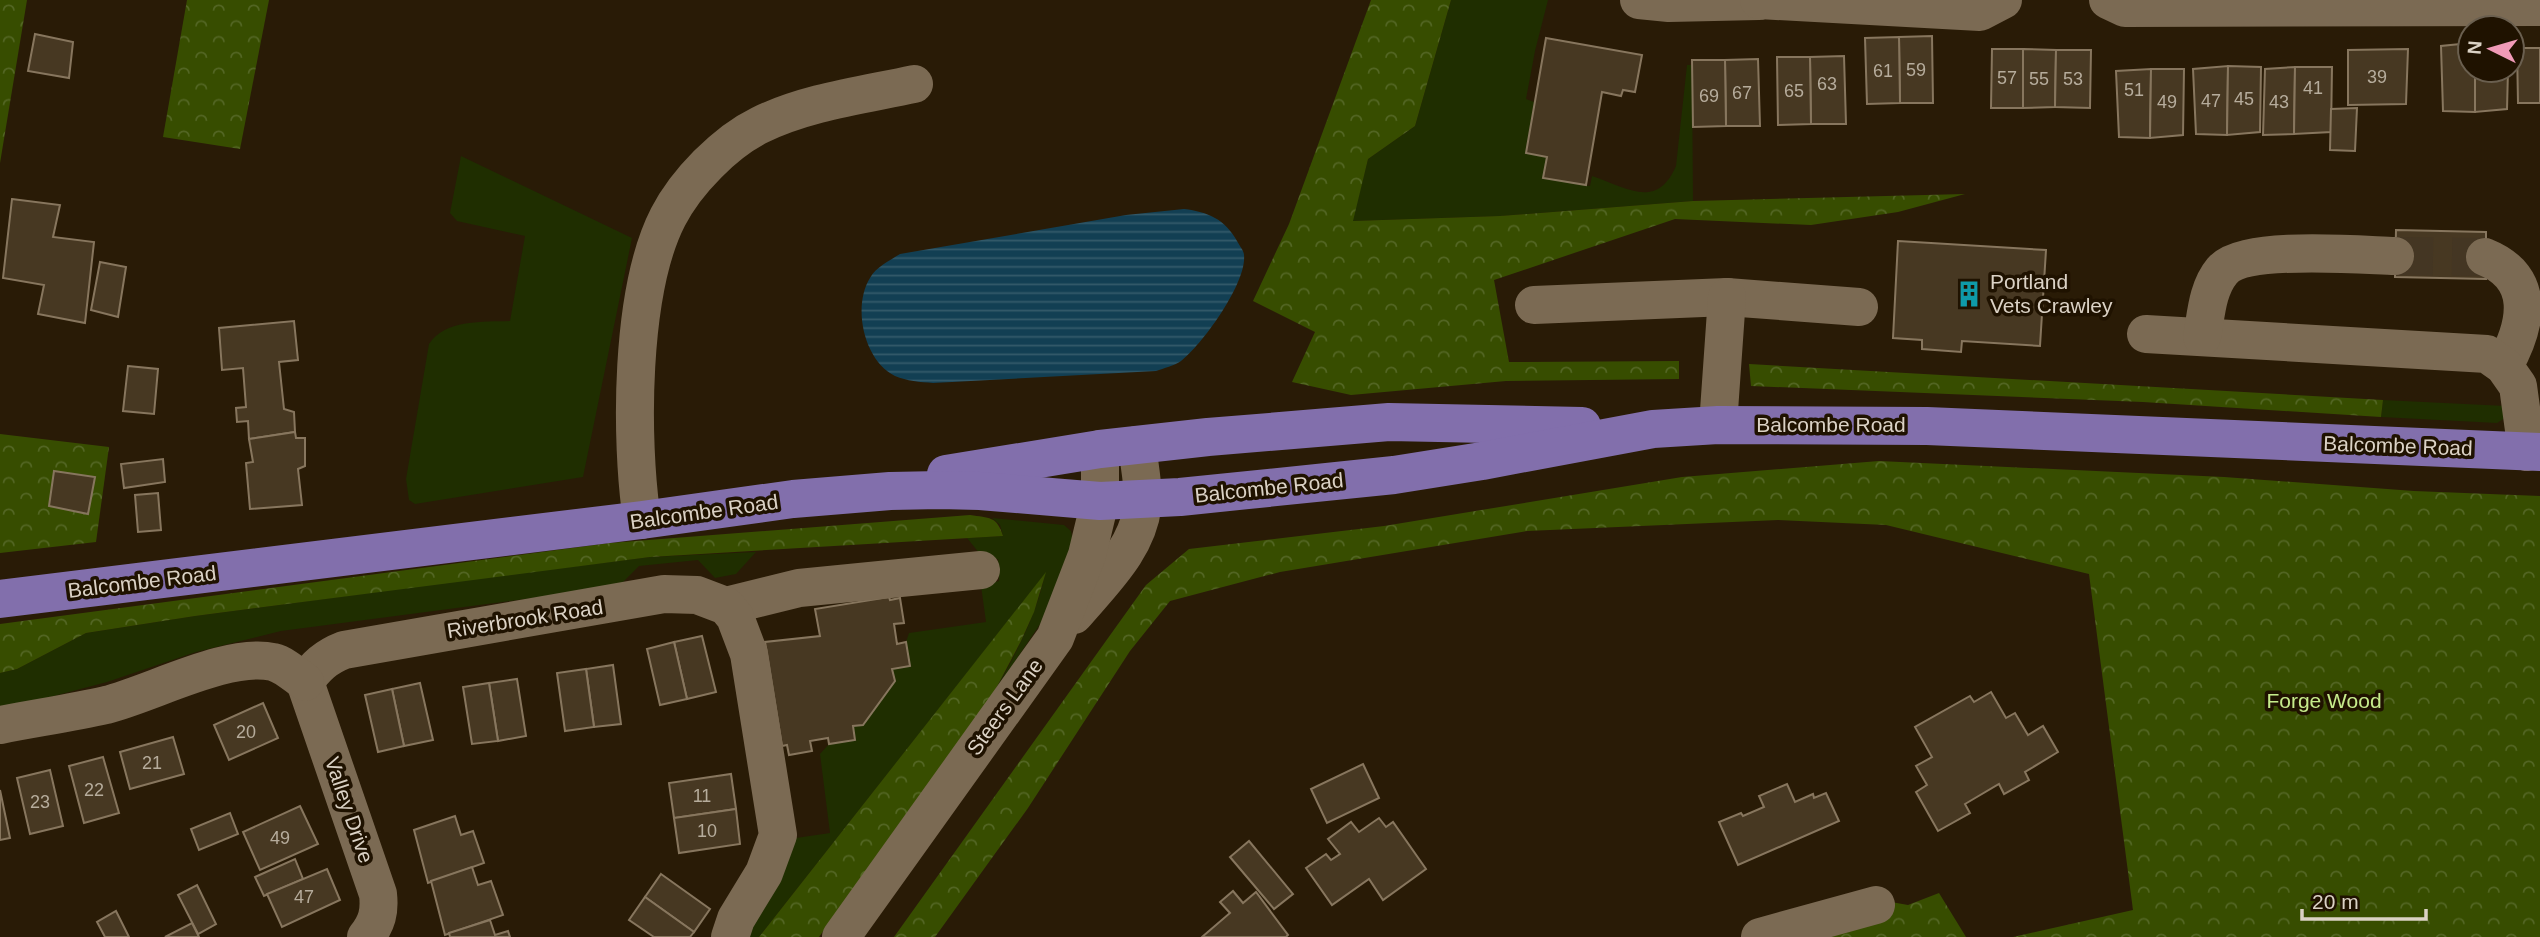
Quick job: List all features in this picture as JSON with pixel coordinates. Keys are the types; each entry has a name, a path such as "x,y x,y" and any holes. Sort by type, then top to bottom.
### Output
{"main road":[{"path":"890,491 944,474 1100,449 1388,422 1653,429"},
{"name":"Balcombe Road","path":"0,599 793,499 890,491 980,491 1100,501 1143,499 1394,475 1653,429 1718,425 1927,426 2534,452"}],"street":[{"path":"1639,0 1669,4 1759,0 1980,12 2003,0"},
{"path":"2108,0 2125,8 2522,4"},
{"path":"642,520 638,490 638,346 650,271 663,230 677,202 719,154 759,126 786,114 821,104 914,84"},
{"path":"2202,337 2210,295 2222,270 2237,260 2266,254 2395,256"},
{"path":"2485,257 2501,263 2519,282 2524,302 2520,330 2504,366"},
{"path":"1718,425 1727,297"},
{"path":"1534,305 1727,297 1859,307"},
{"path":"2146,334 2487,354 2504,366 2518,386 2534,452"},
{"path":"1055,638 1125,553 1138,525 1143,499 1137,445"},
{"name":"Steers Lane","path":"841,937 1055,638 1087,555 1100,501 1100,449"},
{"path":"730,937 736,919 764,873 778,835 749,654 735,617 726,606 799,588 981,570"},
{"name":"Riverbrook Road","path":"305,682 328,656 344,650 664,594 697,596 726,606"},
{"path":"0,726 106,705 145,694 220,666 247,661 273,662 305,682"},
{"name":"Valley Drive","path":"305,682 378,894 380,911 366,937"},
{"path":"1760,937 1876,905"}],"green space":[{"path":"0,0 27,0 0,163"},
{"path":"187,0 269,0 240,149 163,137"},
{"path":"1371,0 1451,0 1415,126 1368,159 1353,221 1500,216 1693,201 1965,194 1898,212 1811,225 1675,219 1494,280 1509,362 1679,361 1679,379 1506,381 1351,395 1292,382 1315,332 1253,301 1289,224"},
{"path":"1451,0 1548,0 1526,99 1534,102 1526,152 1547,157 1543,178 1590,186 1592,176 1640,192 1660,188 1676,166 1687,65 1692,65 1693,201 1500,216 1352,221 1368,159 1415,126"},
{"path":"461,156 632,238 583,477 415,504 409,500 406,479 429,344 436,336 455,326 510,321 525,236 457,221 450,213"},
{"path":"1749,364 2383,400 2381,417 2143,402 1751,386"},
{"path":"2383,400 2506,406 2505,418 2497,423 2381,417"},
{"path":"0,434 109,447 96,542 0,553"},
{"name":"Forge Wood","path":"1879,461 2224,477 2414,491 2540,496 2540,937 2013,937 2133,910 2089,574 1886,525 1778,520 1527,531 1280,572 1170,601 1130,651 1028,808 935,937 894,937 1146,585 1189,549 1384,526 1682,477"},
{"path":"970,515 995,521 1003,536 650,557 195,616 86,633 17,669 0,673 0,624 610,543"},
{"path":"992,518 1064,525 1071,531 1073,542 1044,618 992,696 1030,621 1045,574 759,937 744,937 789,839 830,833 820,754 829,744 855,740 853,726 863,725 894,681 892,669 910,666 906,642 909,633 986,622 981,586 999,581 998,559 984,559 967,538 1003,536 1000,525"},
{"path":"756,552 736,574 715,578 698,560 639,566 618,587 281,631 196,652 107,682 35,701 0,707 0,673 17,669 86,633 195,616 650,557"},
{"path":"1046,572 1034,612 992,696 819,937 759,937"},
{"path":"1939,893 1966,937 1760,937 1891,902 1908,905"}],"water":[{"path":"1184,209 1201,212 1221,222 1232,233 1244,255 1238,281 1222,312 1200,342 1175,364 1156,371 933,383 895,376 884,369 869,346 862,318 865,290 876,271 900,254 1126,215"}],"building":[{"path":"35,34 73,42 69,78 28,71"},
{"path":"1932,36 1933,103 1900,103 1899,37"},
{"path":"1899,37 1900,103 1867,104 1865,38"},
{"path":"1546,38 1642,55 1635,92 1623,90 1621,96 1602,92 1586,185 1543,178 1547,157 1526,153"},
{"path":"2456,44 2456,84 2475,84 2475,112 2443,111 2441,46"},
{"path":"2526,48 2540,48 2540,103 2518,103 2518,84 2526,84"},
{"path":"1992,49 2023,49 2023,108 1991,108"},
{"path":"2023,49 2056,50 2055,107 2023,108"},
{"path":"2408,49 2406,104 2348,105 2348,50"},
{"path":"2056,50 2091,50 2090,108 2055,107"},
{"path":"1844,56 1846,124 1811,124 1810,57"},
{"path":"1777,57 1810,57 1811,124 1778,125"},
{"path":"1758,59 1760,126 1726,126 1725,60"},
{"path":"1692,60 1725,60 1726,126 1693,127"},
{"path":"2228,66 2227,135 2196,134 2193,69"},
{"path":"2228,66 2261,67 2260,132 2227,135"},
{"path":"2295,67 2294,134 2263,135 2265,69"},
{"path":"2295,67 2332,67 2331,132 2294,134"},
{"path":"2151,69 2150,138 2119,137 2116,71"},
{"path":"2151,69 2184,69 2183,135 2150,138"},
{"path":"2475,84 2508,84 2507,109 2475,112"},
{"path":"2357,108 2355,151 2330,150 2331,109"},
{"path":"12,199 60,205 53,237 94,242 85,323 38,314 44,285 3,278"},
{"path":"2396,230 2486,232 2486,279 2395,277"},
{"name":"Portland Vets Crawley","path":"1898,241 2046,250 2040,346 1962,341 1961,352 1922,349 1922,340 1893,338"},
{"path":"100,262 126,267 118,317 91,310"},
{"path":"294,321 298,360 279,362 284,409 294,412 295,432 249,439 248,421 237,422 236,408 246,407 243,368 222,370 219,328"},
{"path":"128,366 158,369 154,414 123,411"},
{"path":"295,432 296,438 305,438 305,466 298,469 302,505 250,509 246,463 253,462 249,439"},
{"path":"163,459 165,482 124,488 121,464"},
{"path":"54,471 95,477 88,514 49,506"},
{"path":"158,493 161,530 138,532 135,495"},
{"path":"889,597 890,600 900,598 904,623 894,624 897,644 906,642 910,666 892,669 895,681 863,725 853,726 855,740 829,744 828,738 810,741 812,751 789,755 787,745 782,746 765,642 820,636 815,609"},
{"path":"702,636 716,692 687,699 674,642"},
{"path":"674,642 687,699 660,705 647,649"},
{"path":"613,665 621,724 594,727 586,669"},
{"path":"586,669 594,727 565,731 557,673"},
{"path":"517,679 526,736 498,741 489,683"},
{"path":"420,683 433,740 404,746 392,689"},
{"path":"489,683 498,741 472,744 463,687"},
{"path":"392,689 404,746 378,752 365,695"},
{"path":"1991,692 2006,718 2015,713 2028,735 2043,726 2058,752 2025,772 2029,780 2004,794 1999,784 1965,804 1970,813 1938,831 1916,792 1927,785 1916,766 1932,757 1915,727 1970,696 1974,702"},
{"path":"263,703 278,738 229,760 214,725"},
{"path":"173,737 184,774 130,789 120,752"},
{"path":"103,757 119,813 84,823 69,766"},
{"path":"1363,764 1379,798 1327,823 1311,789"},
{"path":"50,770 63,826 30,834 17,778"},
{"path":"731,774 736,809 674,818 669,783"},
{"path":"1787,784 1795,802 1813,794 1814,798 1826,793 1839,821 1738,865 1719,822 1764,807 1759,796"},
{"path":"0,790 10,838 0,840"},
{"path":"300,806 318,844 260,870 243,832"},
{"path":"736,809 740,844 679,853 674,818"},
{"path":"230,813 238,834 199,850 191,829"},
{"path":"455,816 461,835 473,831 484,863 428,883 414,830"},
{"path":"1379,818 1386,827 1393,822 1426,869 1383,900 1369,879 1332,905 1306,868 1326,854 1331,860 1340,854 1328,839 1351,822 1359,832"},
{"path":"1249,841 1293,894 1274,909 1230,857"},
{"path":"295,859 303,879 264,896 255,877"},
{"path":"472,867 478,885 491,881 503,915 445,935 431,881"},
{"path":"327,869 340,900 282,927 267,894"},
{"path":"661,874 710,909 694,932 645,897"},
{"path":"197,885 216,924 198,934 178,895"},
{"path":"1233,891 1243,903 1256,892 1288,935 1202,937 1230,913 1220,902"},
{"path":"645,897 694,932 690,937 654,937 629,920"},
{"path":"116,911 129,937 105,937 97,922"},
{"path":"490,920 495,935 508,931 510,937 450,937 449,933"},
{"path":"192,923 199,937 165,937"}],"tunnel":[{"path":"2395,256 2485,257"}],"place":[{"name":"Portland Vets Crawley","path":"1969,294"}]}
